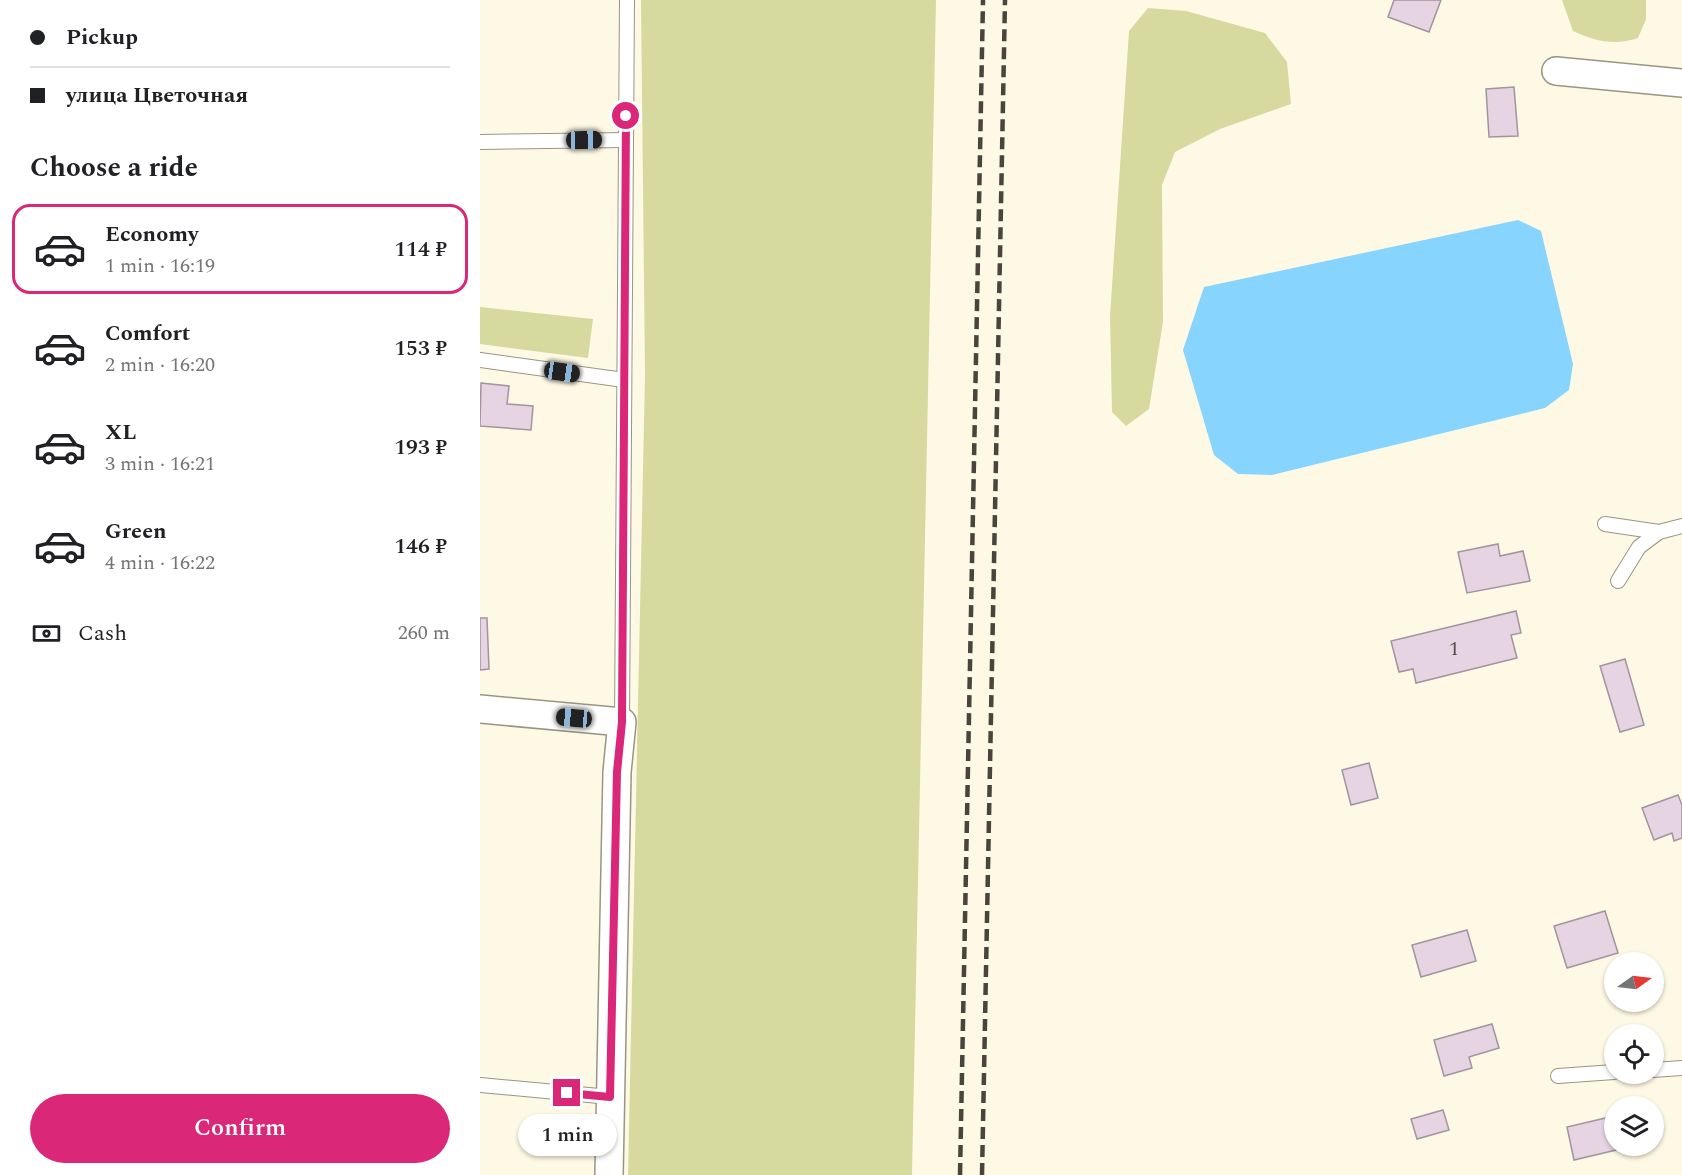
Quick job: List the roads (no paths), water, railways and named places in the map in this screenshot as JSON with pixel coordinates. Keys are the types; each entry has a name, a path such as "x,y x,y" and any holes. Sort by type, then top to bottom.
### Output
{"street":[{"path":"1556,71 1682,83"},
{"path":"480,709 622,722 617,772 609,1175"}],"lane":[{"path":"622,722 627,0"},
{"path":"480,142 626,140"},
{"path":"480,360 624,380"},
{"path":"1605,524 1659,532"},
{"path":"1618,581 1638,547 1659,532 1682,526"},
{"path":"1664,1069 1682,1068"},
{"path":"1558,1076 1604,1073"},
{"path":"480,1085 610,1097"}],"water":[{"path":"1518,220 1541,231 1573,364 1569,390 1545,408 1272,475 1238,474 1214,455 1183,350 1204,287"}],"railway":[{"path":"960,1175 983,0"},
{"path":"982,1175 1005,0"}]}
